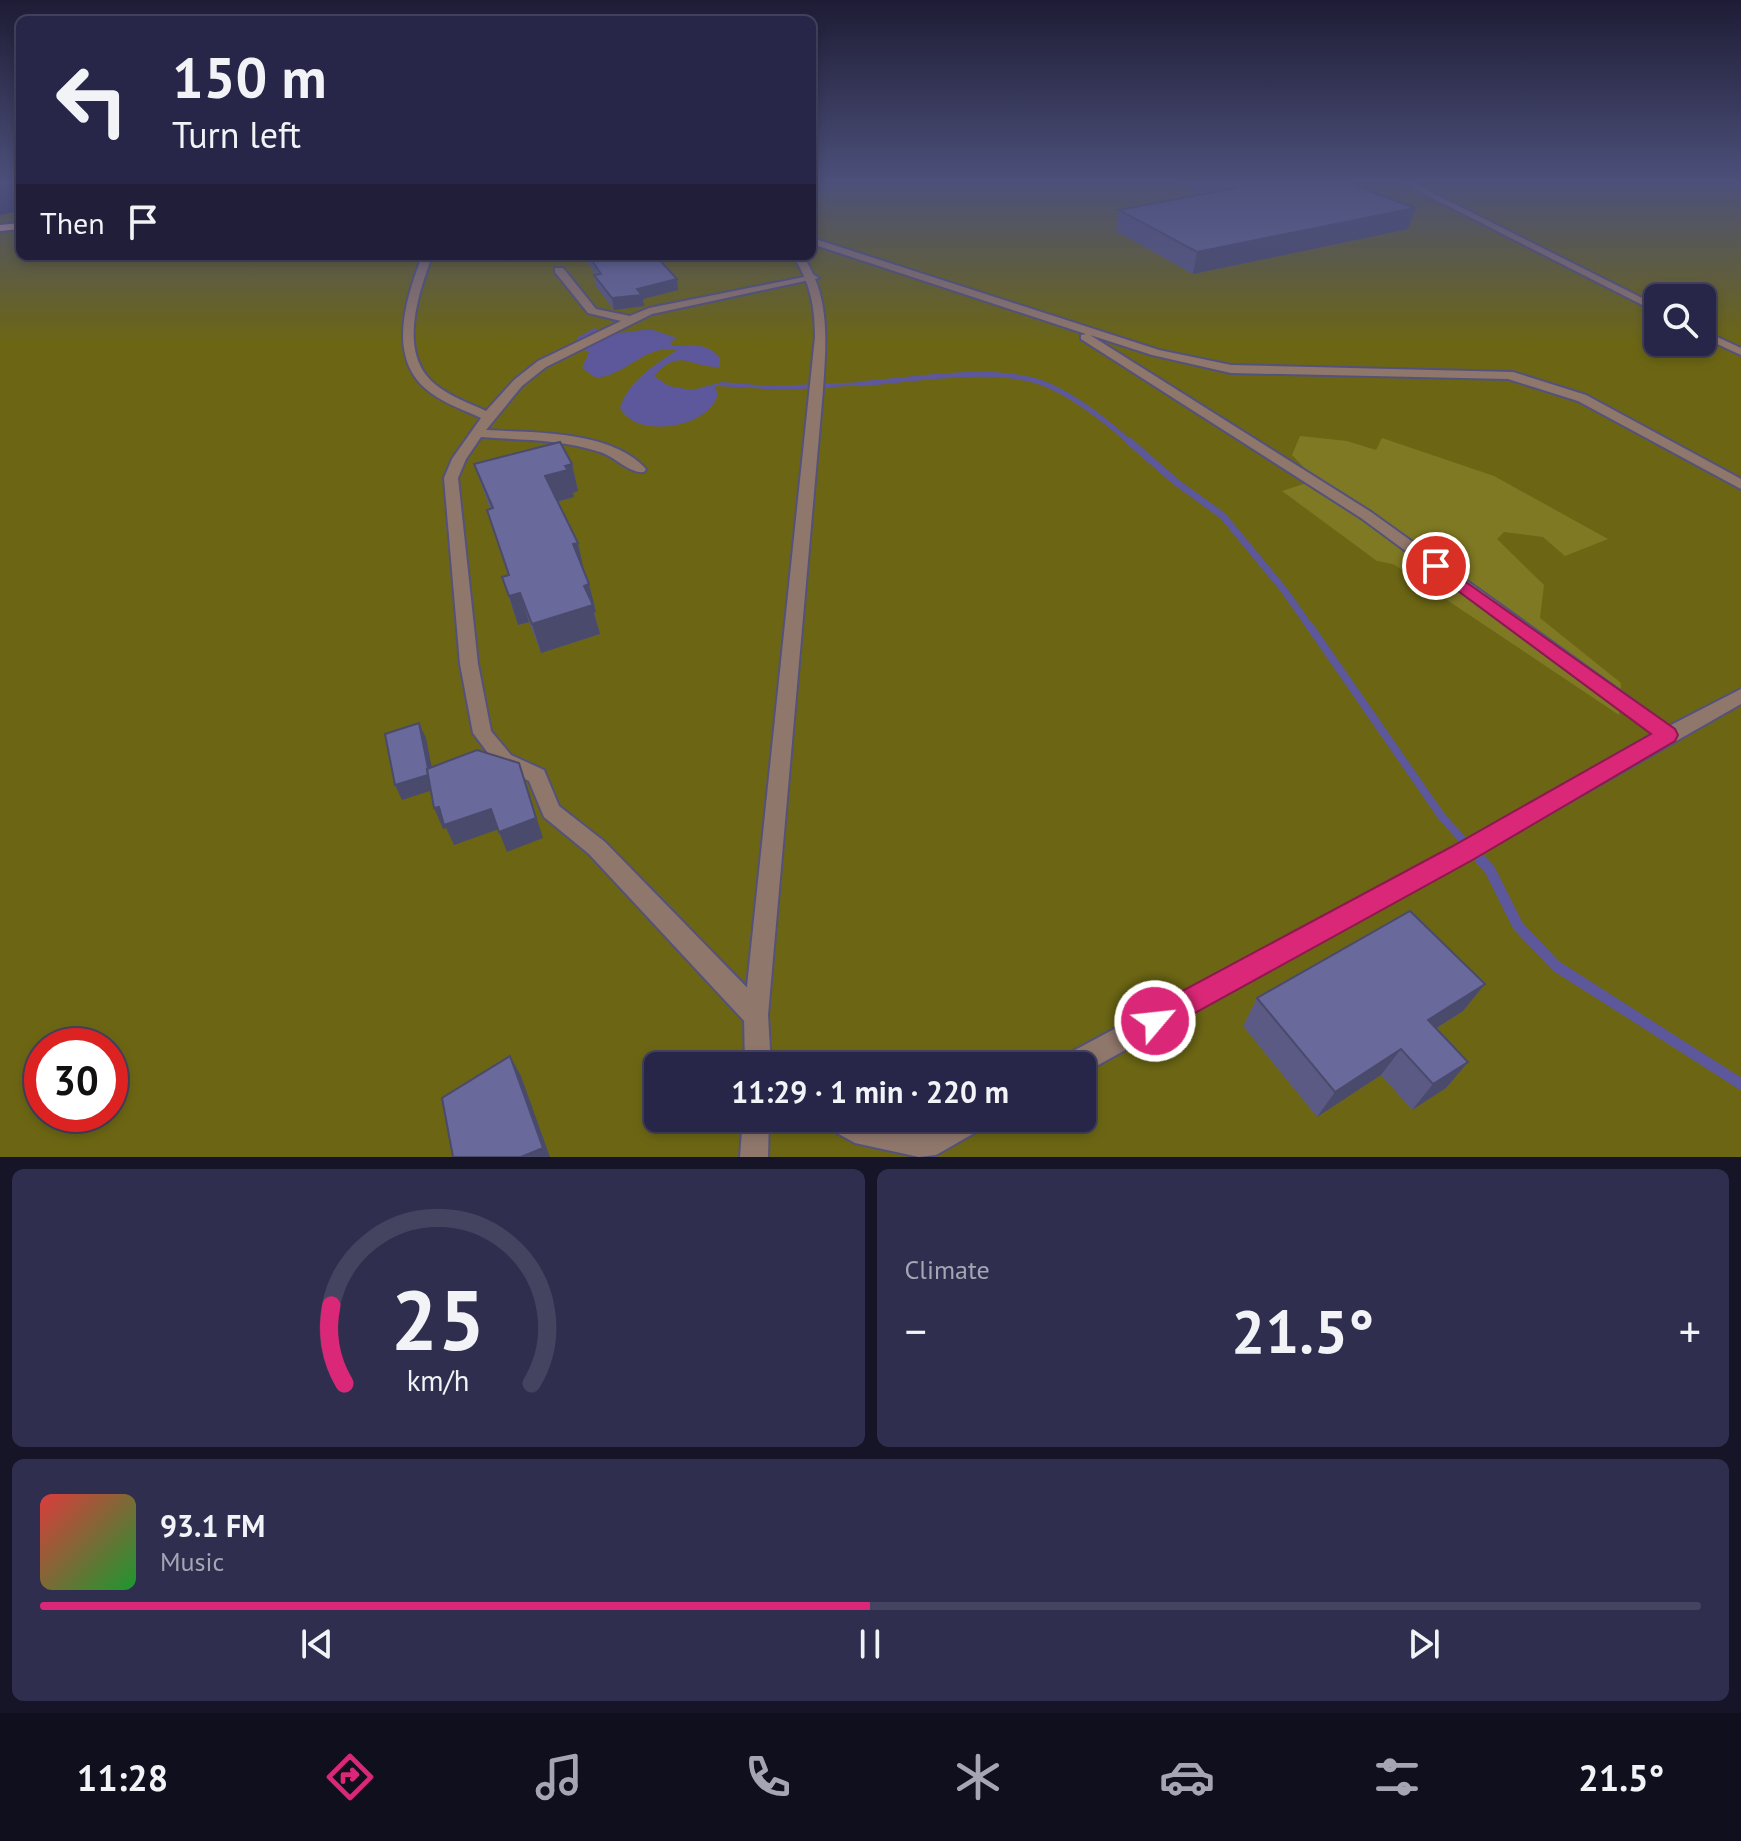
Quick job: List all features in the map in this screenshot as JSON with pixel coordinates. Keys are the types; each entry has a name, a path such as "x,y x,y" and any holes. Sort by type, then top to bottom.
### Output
{"street":[{"path":"1512,236 1644,303"},
{"path":"816,242 1067,326 1156,353 1231,369 1509,375 1582,398 1741,485"},
{"path":"426,260 410,310 409,350 427,384 482,425 598,446 621,455 639,469"},
{"path":"762,1052 756,1015 817,383 820,314 814,278 801,260"},
{"path":"559,270 592,311 629,319"},
{"path":"756,1015 597,848 551,811 537,776 504,760 482,733 469,664 451,478 482,425 527,374 575,347 629,319 662,307 814,278"},
{"path":"1067,326 1366,515 1668,735"},
{"path":"1716,340 1741,352"},
{"path":"1096,1052 1741,696"},
{"path":"754,1157 755,1132"},
{"path":"861,1132 920,1151 952,1132"}],"shaded area":[{"path":"0,236 16,236 16,260 816,260 816,236 1741,236 1741,1157 0,1157"},
{"path":"595,328 611,334 650,329 677,338 670,343 672,346 703,347 720,358 720,367 678,360 671,362 654,376 669,386 692,390 722,382 769,386 866,382 865,385 784,390 718,386 714,387 718,393 713,405 702,415 689,422 656,427 629,418 620,408 629,390 643,374 677,350 655,351 617,372 596,378 582,368 589,352 584,350 591,345 576,338"},
{"path":"1300,436 1347,441 1376,450 1382,438 1494,476 1608,539 1565,556 1543,537 1504,532 1497,539 1544,585 1540,618 1621,683 1619,715 1393,564 1377,561 1282,491 1316,480 1292,455"}],"building":[{"path":"1167,236 1276,236 1197,252"},
{"path":"592,260 660,260 677,279 637,289 642,295 612,298 594,275 601,274"},
{"path":"560,442 572,464 565,466 568,470 545,476 578,543 573,544 589,584 584,586 593,605 532,624 520,593 509,596 502,577 509,575 487,510 493,508 474,464"},
{"path":"419,723 428,775 395,785 385,734"},
{"path":"477,750 519,763 536,818 499,832 491,809 444,825 439,807 434,808 427,769"},
{"path":"1410,911 1485,984 1428,1020 1468,1062 1433,1084 1401,1049 1335,1092 1257,998"},
{"path":"510,1056 543,1148 521,1157 453,1157 442,1098"}],"waterway":[{"path":"860,384 970,374 1033,380 1072,398 1131,443"},
{"path":"1129,441 1176,482 1223,516 1310,627"},
{"path":"1309,625 1442,817 1482,861"},
{"path":"1480,859 1490,870 1518,926 1556,966 1741,1084"}],"route":[{"path":"1155,1021 1460,854 1668,735 1436,566"}]}
